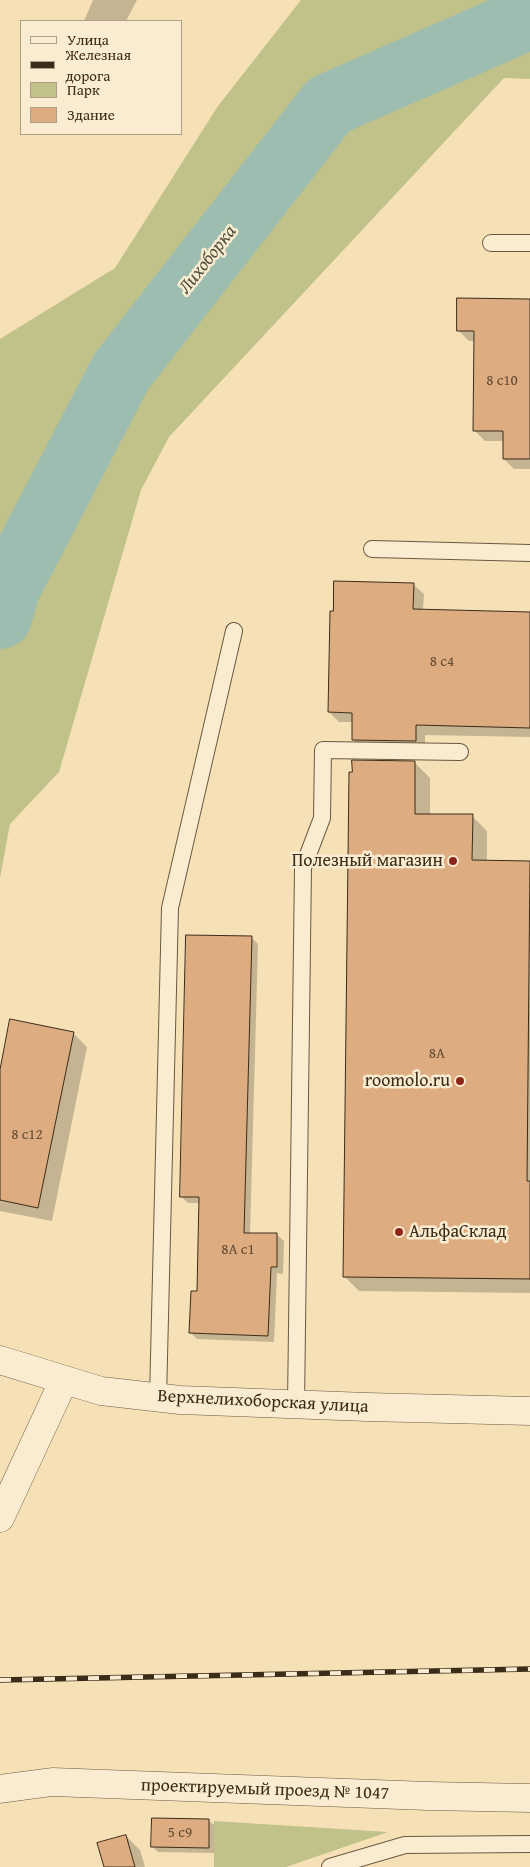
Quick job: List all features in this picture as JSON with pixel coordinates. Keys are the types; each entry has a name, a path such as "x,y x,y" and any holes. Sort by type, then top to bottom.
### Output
{"street":[{"name":"Верхнелихоборская улица","path":"0,1360 101,1391 158,1398 530,1411"},
{"path":"0,1518 64,1380"},
{"name":"проектируемый проезд № 1047","path":"0,1789 52,1782 530,1798"}],"lane":[{"path":"491,243 530,243"},
{"path":"372,550 530,553"},
{"path":"158,1398 170,908 234,631"},
{"path":"296,1404 303,868 322,818 323,750 460,752"},
{"path":"330,1867 405,1845 530,1844"}],"green space":[{"path":"301,0 530,0 530,79 504,78 169,437 141,490 59,772 10,824 0,878 0,339 115,268 218,106"},
{"path":"214,1821 388,1832 286,1867 214,1867"}],"building":[{"path":"457,298 530,299 530,459 503,459 503,431 473,431 474,331 457,331"},
{"path":"334,581 414,583 413,609 530,612 530,728 416,725 416,741 352,740 352,713 328,712 330,611 333,611"},
{"path":"352,760 415,761 415,814 473,814 472,860 530,861 527,1181 530,1181 530,1279 343,1277 349,772 352,772"},
{"path":"186,935 252,936 244,1233 277,1233 277,1267 271,1267 268,1336 189,1333 191,1291 197,1291 199,1197 180,1197"},
{"path":"10,1019 74,1032 38,1208 0,1200 0,1070"},
{"path":"152,1818 209,1819 209,1848 151,1847"},
{"path":"126,1835 135,1867 104,1867 97,1843"}],"waterway":[{"name":"Лихоборка","path":"0,617 8,589 121,372 329,105 530,17"}],"railway":[{"path":"0,1680 530,1669"}],"place":[{"name":"Полезный магазин","path":"453,861"},
{"name":"roomolo.ru","path":"460,1081"},
{"name":"АльфаСклад","path":"399,1232"}]}
